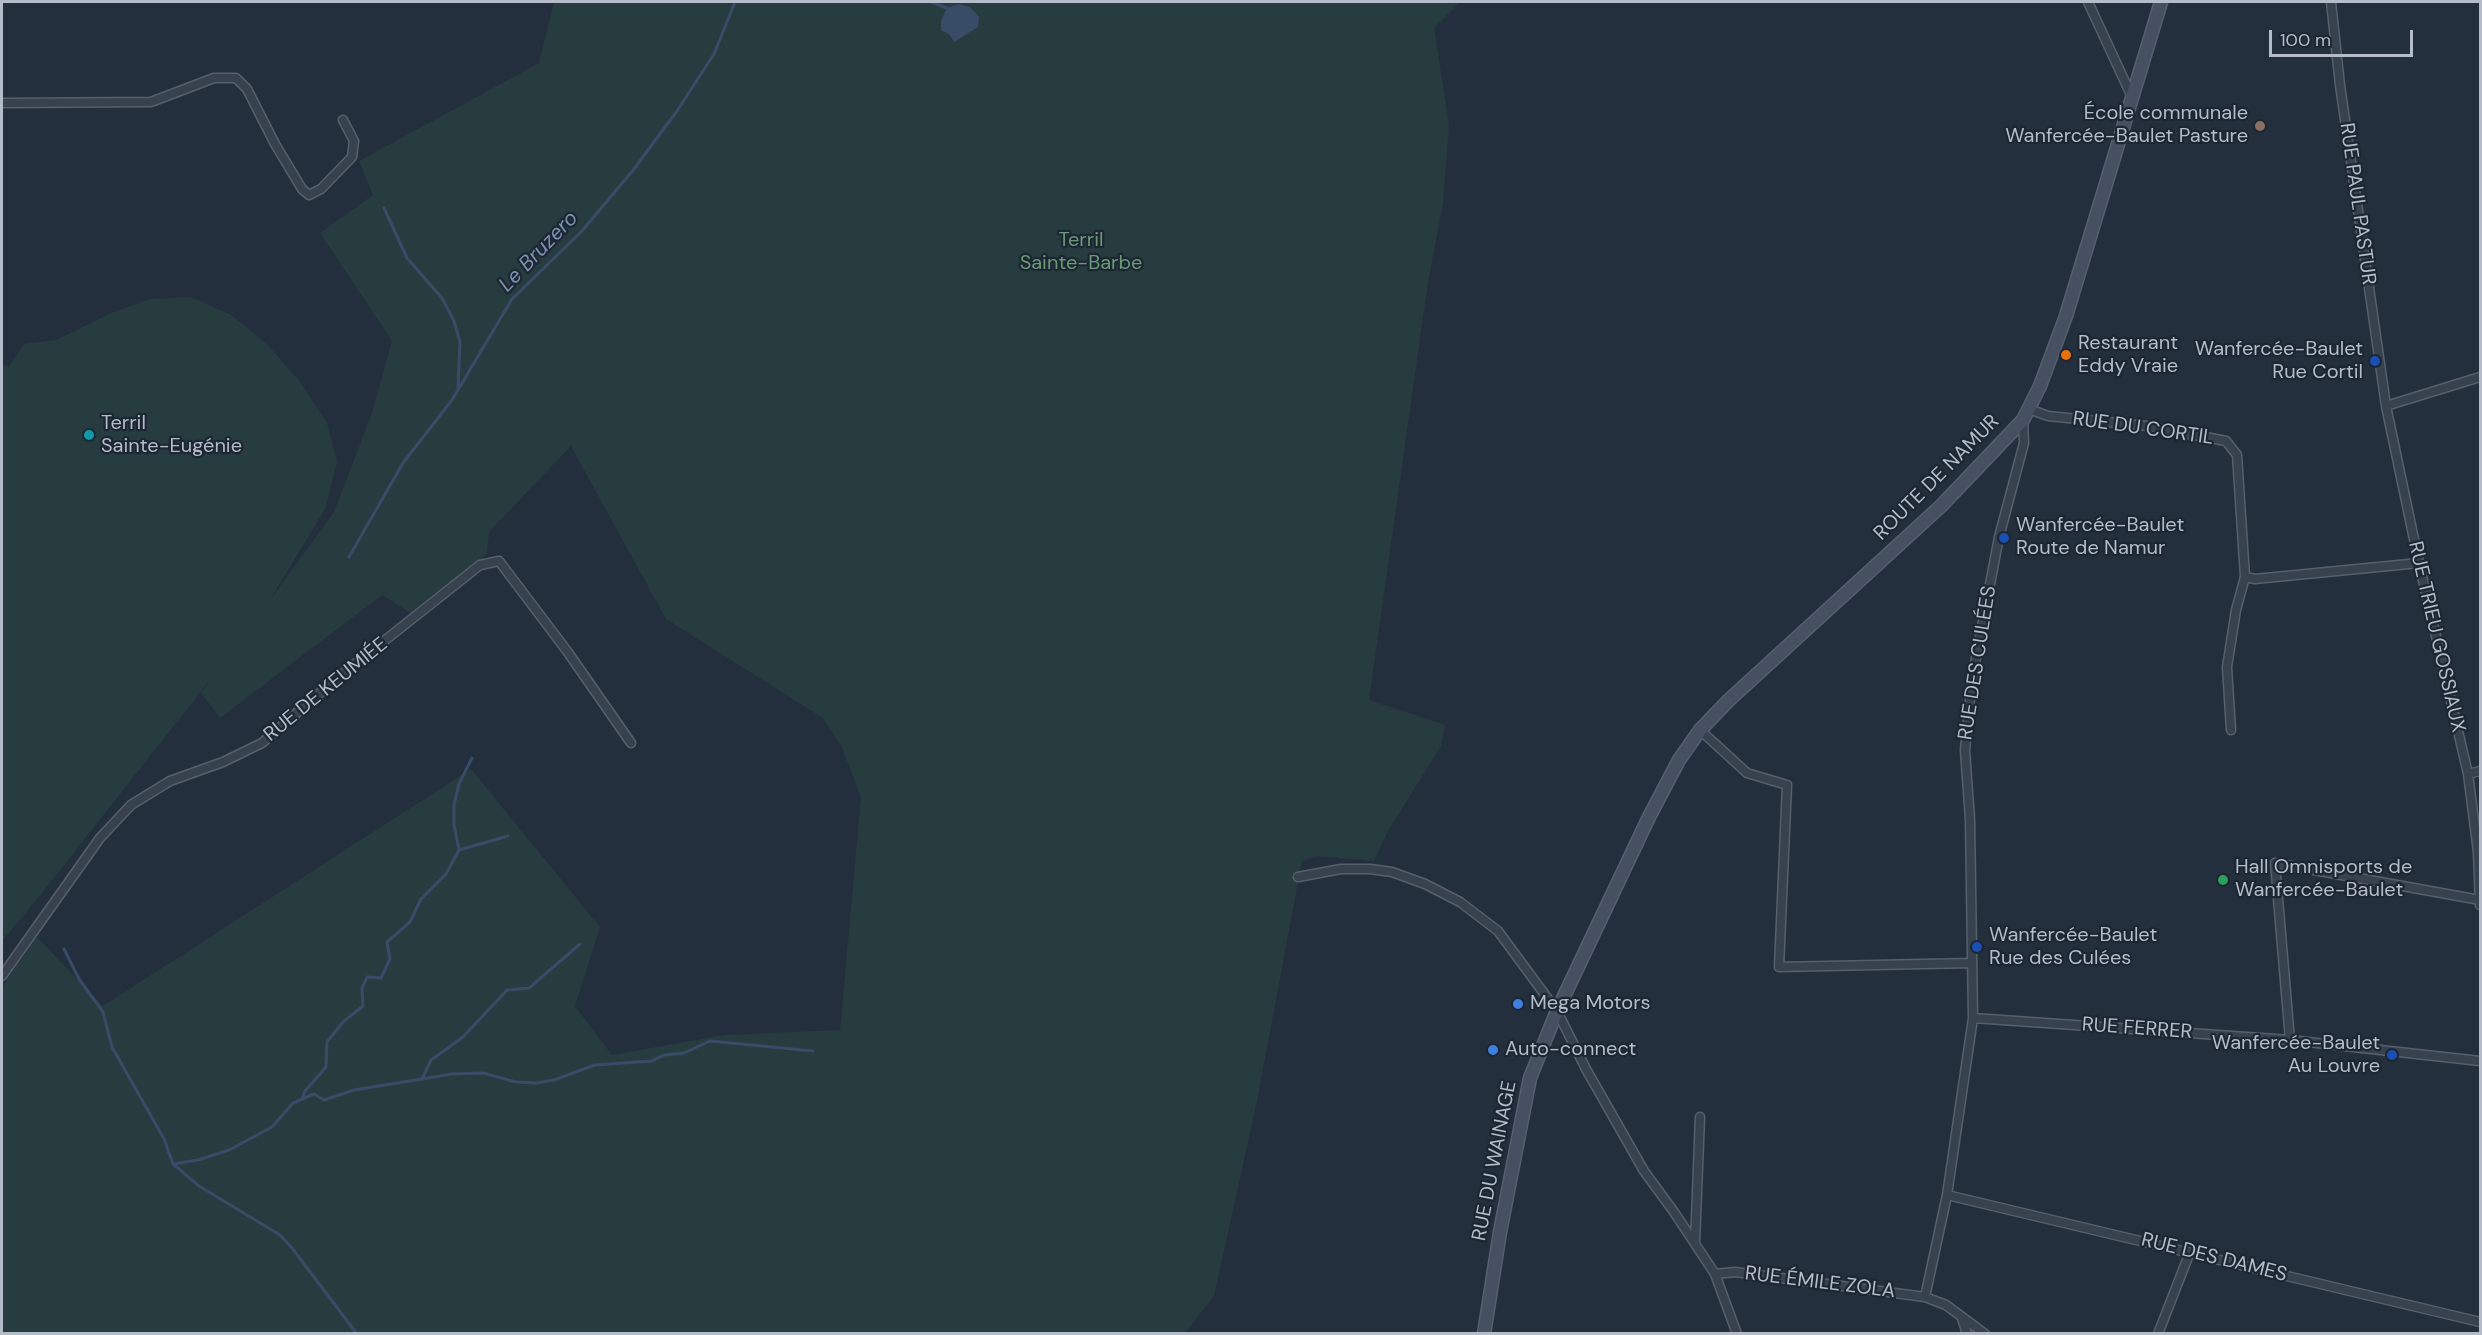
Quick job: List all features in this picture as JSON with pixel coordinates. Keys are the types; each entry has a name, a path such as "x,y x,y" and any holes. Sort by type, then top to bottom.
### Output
{"main road":[{"name":"ROUTE DE NAMUR","path":"1608,904 1678,760 1700,730 1729,700 1941,506 2026,415 2066,316 2161,2"},
{"name":"RUE DU WAINAGE","path":"1484,1334 1500,1232 1530,1078 1557,1011 1608,904"}],"street":[{"path":"2088,2 2132,97"},
{"name":"RUE PAUL PASTUR","path":"2331,2 2340,85 2386,406"},
{"path":"2,103 151,102 214,78 236,78 247,89 275,144 302,189 309,195 321,189 352,158 354,141 343,120"},
{"path":"2386,406 2481,377"},
{"name":"RUE TRIEU GOSSIAUX","path":"2386,406 2418,563 2468,774 2478,852 2481,906"},
{"name":"RUE DU CORTIL","path":"2026,415 2147,426 2226,441 2237,455 2245,577 2236,610 2228,667 2231,730"},
{"name":"RUE DES CULÉES","path":"1925,1297 1947,1195 1973,1018 1970,820 1965,750 1972,679 1999,537 2024,443 2026,415"},
{"name":"RUE DE KEUMIÉE","path":"2,976 100,838 130,805 170,781 223,762 262,743 336,679 480,566 499,561 567,651 631,743"},
{"path":"2245,577 2255,579 2418,563"},
{"path":"1700,730 1747,773 1787,785 1779,967 1972,963"},
{"path":"2468,774 2481,771"},
{"path":"2289,1040 2275,863 2480,900"},
{"path":"1298,877 1341,869 1370,869 1403,876 1460,902 1498,932 1557,1011 1586,1069 1644,1171 1715,1274 1737,1334"},
{"name":"RUE FERRER","path":"1973,1018 2289,1040 2481,1061"},
{"path":"1695,1243 1700,1117"},
{"name":"RUE DES DAMES","path":"1947,1195 2481,1322"},
{"path":"2158,1334 2190,1252"},
{"name":"RUE ÉMILE ZOLA","path":"1715,1274 1735,1272 1925,1297 1946,1305 1985,1334"},
{"path":"1962,1317 1967,1334"}],"green space":[{"name":"Terril Sainte-Barbe","path":"554,2 1460,2 1434,28 1449,124 1443,204 1428,282 1369,700 1445,725 1441,746 1388,831 1374,861 1317,856 1302,861 1257,1101 1214,1296 1185,1333 2,1333 2,987 37,937 103,1006 471,769 600,927 575,1006 612,1055 724,1035 840,1030 861,797 842,748 823,718 666,619 571,446 489,532 487,554 411,613 382,595 220,718 201,693 214,675 2,941 2,365 9,366 24,344 56,340 111,313 150,299 191,297 231,315 266,343 300,382 327,423 337,462 325,509 270,600 334,512 372,413 392,341 320,233 373,195 359,161 539,63"}],"water":[{"path":"959,4 970,7 979,17 978,27 954,42 950,35 941,30 941,21 947,8"}],"waterway":[{"name":"Le Bruzero","path":"349,557 403,463 452,400 512,299 581,232 634,169 677,111 714,54 735,2"},
{"path":"931,2 947,8"},
{"path":"384,208 407,258 442,298 454,321 460,342 458,388"},
{"path":"459,850 454,825 454,805 459,784 472,758"},
{"path":"302,1099 305,1091 326,1067 327,1042 343,1022 363,1006 362,988 367,977 381,978 390,959 387,942 410,922 421,899 446,874 459,850 508,836"},
{"path":"174,1164 198,1160 229,1150 272,1127 293,1103 314,1094 324,1100 354,1090 422,1079 431,1060 463,1037 507,990 529,988 580,944"},
{"path":"64,949 79,979 103,1012 112,1047 164,1139 173,1164 199,1186 280,1235 357,1334"},
{"path":"422,1079 452,1074 483,1073 516,1082 536,1083 554,1080 595,1065 652,1061 664,1055 684,1053 710,1041 813,1051"}],"place":[{"name":"École communale Wanfercée-Baulet Pasture","path":"2260,126"},
{"name":"Restaurant Eddy Vraie","path":"2066,355"},
{"name":"Wanfercée-Baulet Rue Cortil","path":"2375,361"},
{"name":"Terril Sainte-Eugénie","path":"89,435"},
{"name":"Wanfercée-Baulet Route de Namur","path":"2004,538"},
{"name":"Hall Omnisports de Wanfercée-Baulet","path":"2223,880"},
{"name":"Wanfercée-Baulet Rue des Culées","path":"1977,947"},
{"name":"Mega Motors","path":"1518,1004"},
{"name":"Auto-connect","path":"1493,1050"},
{"name":"Wanfercée-Baulet Au Louvre","path":"2392,1055"}]}
